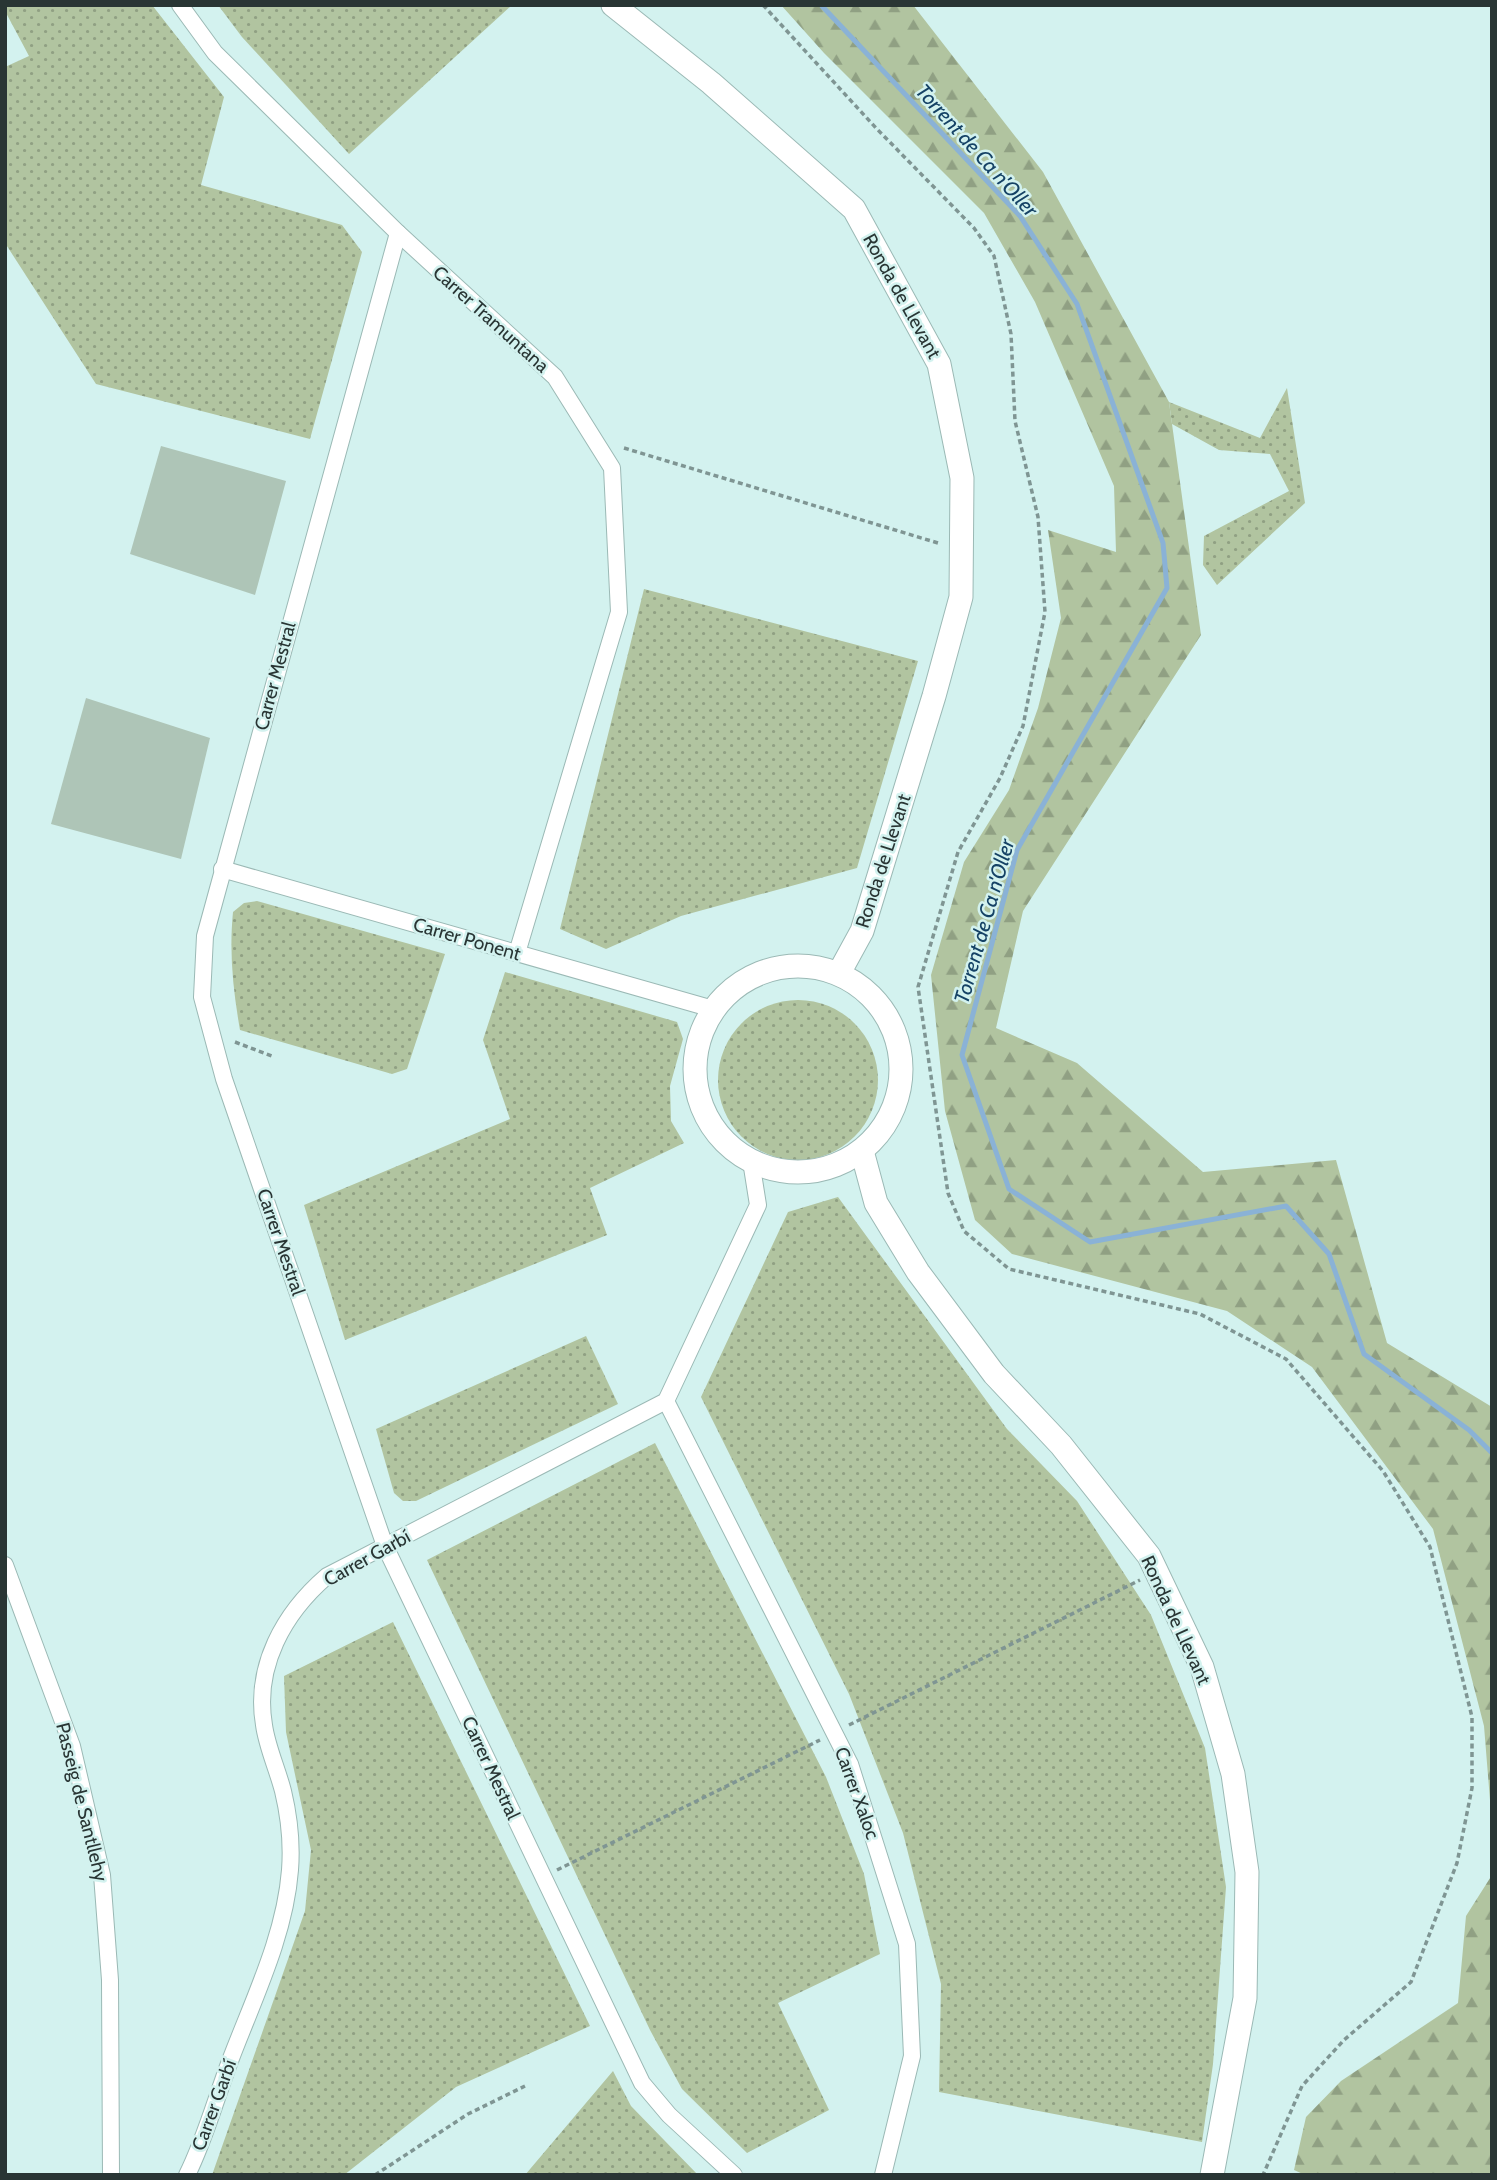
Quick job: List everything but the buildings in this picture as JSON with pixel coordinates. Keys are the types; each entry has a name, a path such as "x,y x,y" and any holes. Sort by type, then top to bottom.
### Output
{"main road":[{"name":"Ronda de Llevant","path":"613,5 710,83 854,209 939,364 961,478 961,597 934,696 862,931 839,973"},
{"path":"804,965 839,973 856,983 882,1008 899,1044 902,1080 883,1129 862,1151 830,1167 785,1171 751,1161 734,1150 710,1124 699,1100 695,1064 698,1042 713,1009 737,985 770,969 804,965"},
{"name":"Ronda de Llevant","path":"862,1151 876,1203 918,1272 994,1374 1061,1445 1149,1556 1202,1667 1233,1774 1247,1872 1245,1998 1212,2175"}],"street":[{"name":"Carrer Tramuntana","path":"180,5 215,53 398,233 555,377 612,468 619,612 517,953"},
{"name":"Carrer Mestral","path":"398,233 222,869 205,936 202,998 225,1079 385,1546 642,2083 669,2115 734,2175"},
{"name":"Carrer Ponent","path":"222,869 713,1009"},
{"path":"666,1401 758,1205 751,1161"},
{"name":"Carrer Garbí","path":"187,2175 274,1943 286,1897 290,1869 288,1815 267,1739 262,1704 263,1681 280,1631 307,1593 327,1576 666,1401"},
{"name":"Carrer Xaloc","path":"666,1401 850,1764 907,1944 912,2056 883,2175"},
{"name":"Passeig de Santllehy","path":"5,1565 72,1745 102,1875 110,1980 111,2175"}],"path":[{"path":"763,5 876,128 974,228 994,256 1011,334 1015,421 1038,517 1045,612 1023,726 1000,778 958,852 918,987 948,1193 964,1231 1009,1269 1200,1314 1286,1359 1383,1471 1430,1547 1472,1717 1472,1788 1457,1863 1411,1982 1344,2040 1302,2086 1263,2175"},
{"path":"624,448 938,543"},
{"path":"235,1042 272,1056"},
{"path":"374,2175 468,2114 525,2086"}],"green space":[{"path":"5,5 152,5 224,97 201,185 342,225 362,252 310,439 96,384 5,243 5,67 29,56 5,11"},
{"path":"218,5 512,5 349,154 242,37"},
{"path":"781,5 913,5 1043,172 1169,402 1201,635 1023,911 996,1028 1077,1063 1203,1172 1336,1160 1387,1343 1492,1407 1492,1825 1484,1726 1433,1529 1312,1367 1227,1311 1012,1254 975,1220 945,1111 931,975 964,862 1009,790 1038,708 1061,618 1048,530 1116,552 1114,486 1035,302 984,213 824,53"},
{"path":"1287,388 1305,503 1217,585 1203,565 1204,536 1289,491 1270,454 1219,450 1172,424 1169,402 1260,438"},
{"path":"644,589 918,661 857,868 681,916 606,949 560,929"},
{"path":"257,901 445,954 407,1069 392,1074 240,1030 232,971 233,912 244,903"},
{"path":"505,972 677,1022 683,1039 670,1086 671,1121 684,1143 590,1188 607,1235 345,1340 304,1205 510,1119 483,1040"},
{"path":"798,1000 829,1006 855,1023 872,1049 878,1080 872,1111 855,1137 829,1154 798,1160 767,1154 741,1137 724,1111 718,1080 724,1049 741,1023 767,1006"},
{"path":"838,1197 1007,1429 1077,1501 1151,1615 1205,1748 1226,1887 1213,2064 1202,2142 939,2092 941,1984 903,1833 849,1694 701,1397 788,1212"},
{"path":"586,1336 618,1404 416,1501 403,1501 394,1493 376,1429"},
{"path":"655,1443 826,1777 864,1874 880,1954 778,2003 829,2110 747,2153 682,2089 650,2030 427,1560"},
{"path":"393,1622 590,2026 456,2087 344,2175 212,2175 305,1911 311,1850 286,1732 284,1676"},
{"path":"1492,1875 1492,2175 1305,2175 1294,2170 1306,2117 1341,2081 1458,2003 1466,1916"},
{"path":"613,2071 631,2106 698,2175 525,2175"}],"waterway":[{"name":"Torrent de Ca n'Oller","path":"821,5 1020,216 1077,304 1163,543 1167,588 1017,850 962,1055 1009,1189 1090,1242 1286,1206 1329,1254 1364,1354 1469,1430 1492,1453"}]}
